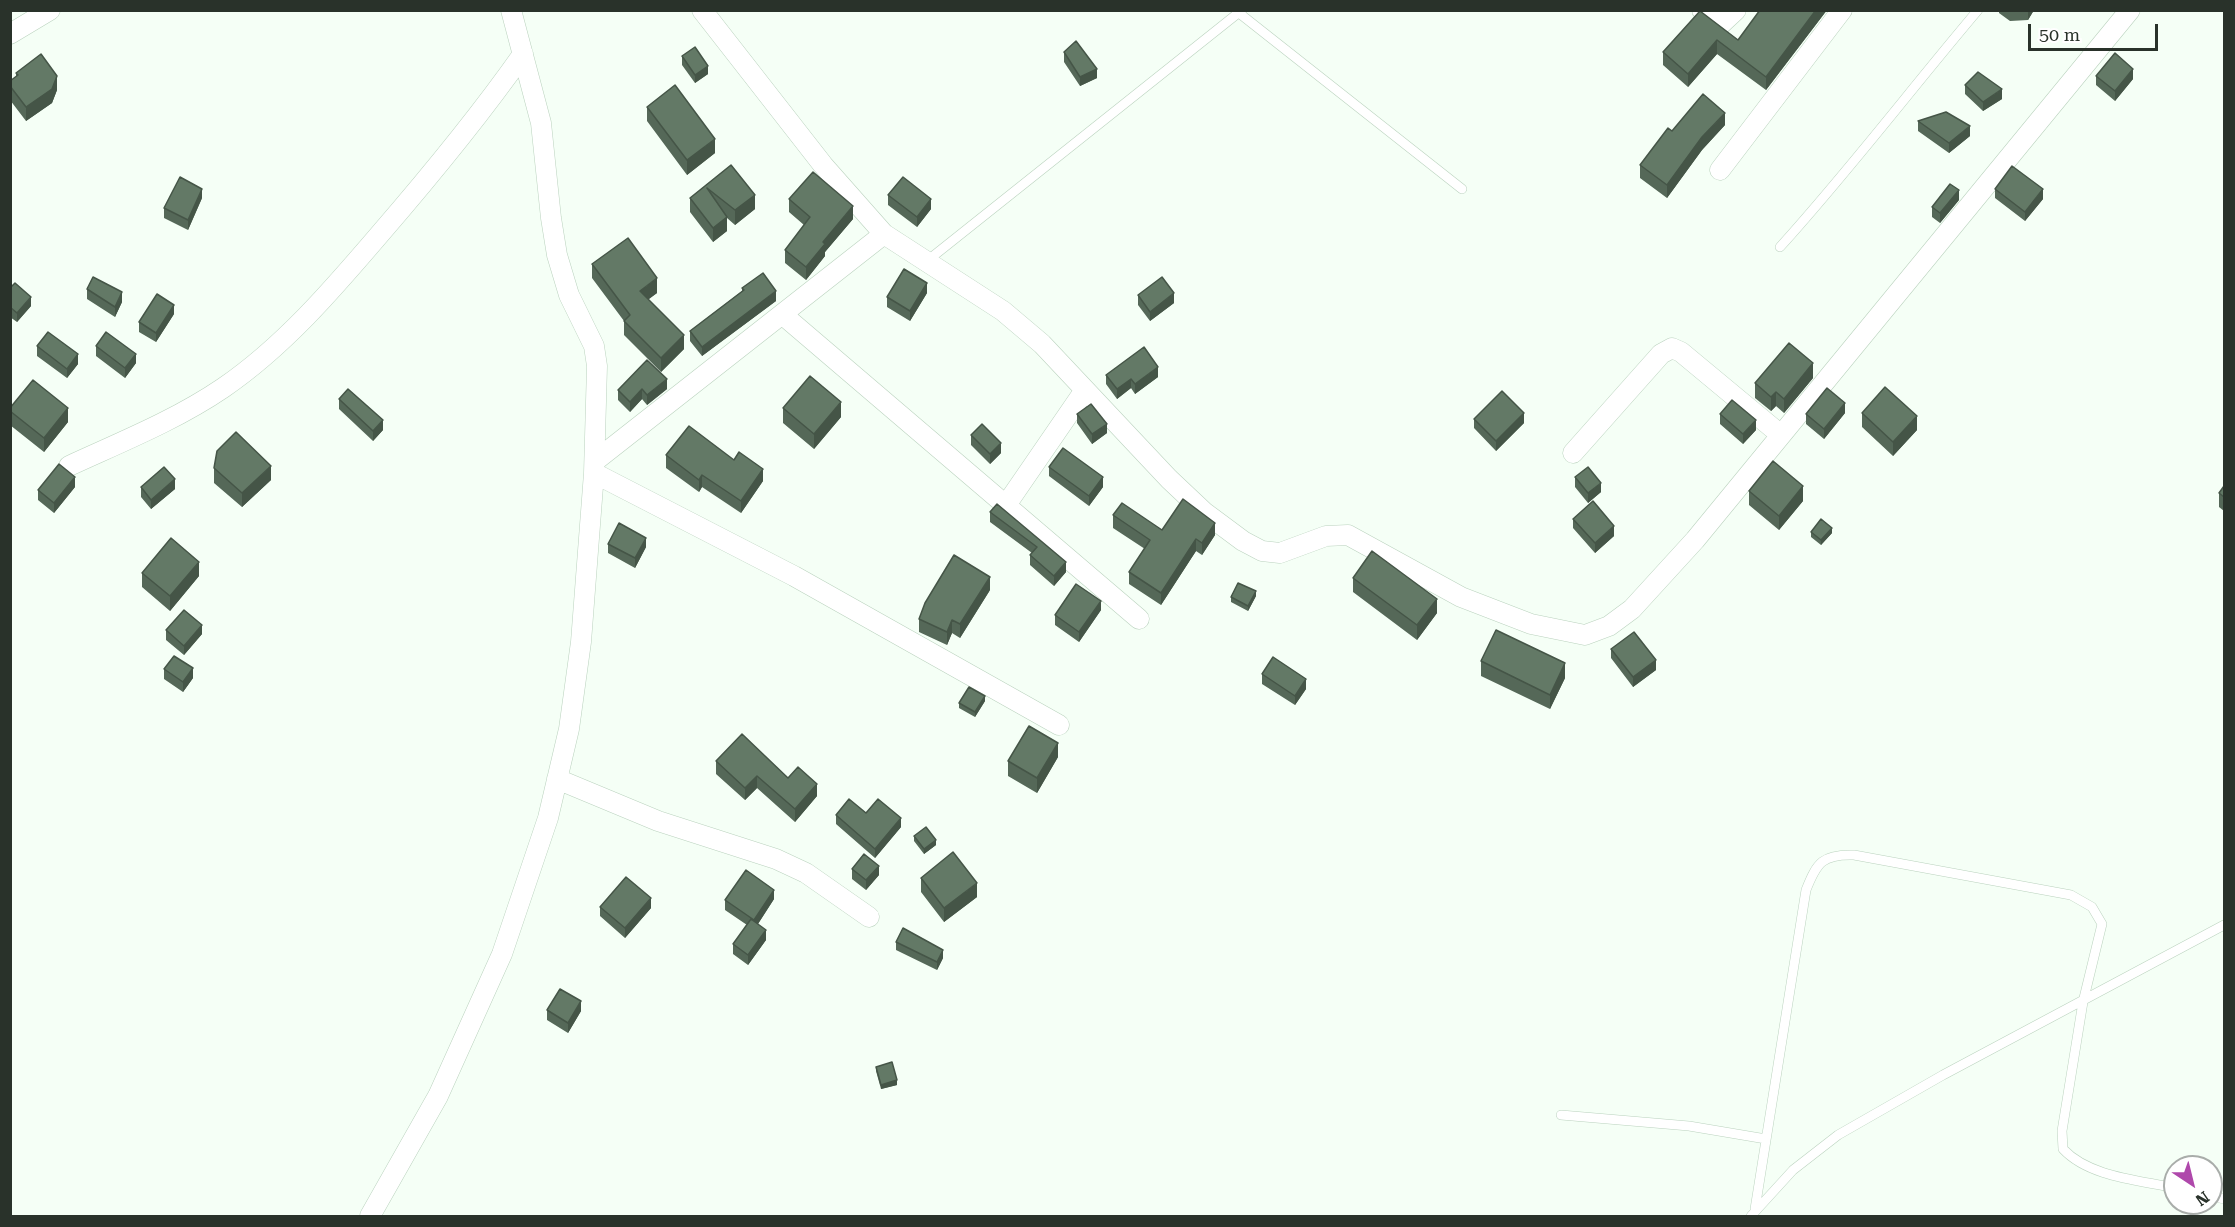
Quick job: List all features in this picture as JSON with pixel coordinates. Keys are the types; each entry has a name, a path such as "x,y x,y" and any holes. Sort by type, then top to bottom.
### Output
{"street":[{"path":"10,34 50,10"},
{"path":"369,1216 438,1096 502,954 548,818 568,729 581,642 594,467 597,366 594,346 569,295 557,255 550,218 541,123 511,10"},
{"path":"702,10 823,165 884,234 1003,311 1042,344 1204,512 1243,541 1262,551 1280,553 1326,536 1348,535 1461,597 1531,624 1585,634 1604,629 1632,609 1695,540 2130,10"},
{"path":"1702,10 1716,23 1721,24 1736,10"},
{"path":"1720,170 1842,10"},
{"path":"69,466 198,404 225,387 264,354 335,286 484,110 523,54"},
{"path":"594,467 884,234"},
{"path":"783,315 1139,619"},
{"path":"1573,453 1661,354 1672,348 1681,352 1781,435"},
{"path":"1006,505 1085,390"},
{"path":"594,467 1059,725"},
{"path":"557,779 658,821 776,859 806,873 869,917"}],"lane":[{"path":"1780,247 1831,191 1913,86 1978,10"},
{"path":"927,262 1241,12 1462,189"},
{"path":"1753,1213 1806,890 1813,871 1823,860 1835,855 1854,855 2071,895 2092,907 2102,924 2084,1002 2062,1131 2063,1149 2084,1165 2102,1172 2163,1185"},
{"path":"1753,1213 1793,1170 1838,1135 1943,1075 2084,1002 2224,925"},
{"path":"1560,1115 1689,1126 1766,1139"}],"building":[{"path":"1760,10 1816,10 1766,77 1717,40 1688,74 1663,52 1700,11 1738,40"},
{"path":"1076,41 1097,69 1080,77 1064,52"},
{"path":"695,47 708,66 695,75 682,56"},
{"path":"2115,53 2133,69 2115,91 2096,76"},
{"path":"41,54 57,76 52,89 26,107 10,86 10,81 18,75 16,73"},
{"path":"1978,72 2002,89 1983,102 1965,85"},
{"path":"675,85 715,139 687,160 647,107"},
{"path":"1703,94 1725,113 1702,137 1667,185 1640,165 1668,128 1672,131"},
{"path":"1946,112 1970,126 1949,143 1918,121"},
{"path":"731,165 755,195 735,210 707,188 727,217 713,228 690,198"},
{"path":"2012,166 2043,189 2025,212 1995,189"},
{"path":"813,172 853,206 806,267 785,250 810,217 789,199"},
{"path":"180,177 202,189 188,220 164,208"},
{"path":"903,177 931,199 917,217 888,195"},
{"path":"1950,184 1959,190 1940,213 1932,207"},
{"path":"628,238 657,278 640,291 684,335 661,358 624,321 630,315 592,264"},
{"path":"904,269 927,283 910,311 887,297"},
{"path":"763,273 776,291 702,347 690,331"},
{"path":"93,277 122,292 115,307 87,289"},
{"path":"1162,277 1174,293 1150,312 1138,295"},
{"path":"15,283 31,297 17,313 10,307 10,288"},
{"path":"157,294 174,305 156,333 139,322"},
{"path":"48,332 78,354 67,369 37,346"},
{"path":"106,332 136,354 125,368 96,346"},
{"path":"1789,343 1813,363 1784,399 1776,392 1771,397 1755,383"},
{"path":"1144,347 1158,367 1135,384 1131,379 1117,389 1106,375"},
{"path":"647,360 667,379 647,395 642,389 630,402 618,390"},
{"path":"810,376 841,402 814,434 783,408"},
{"path":"33,380 68,408 44,438 10,411"},
{"path":"1885,387 1917,416 1893,442 1862,413"},
{"path":"1827,388 1845,403 1824,429 1806,414"},
{"path":"348,389 383,420 373,431 339,399"},
{"path":"1502,391 1524,413 1496,441 1474,419"},
{"path":"1732,400 1756,420 1743,434 1720,414"},
{"path":"1091,404 1107,424 1092,434 1077,414"},
{"path":"982,424 1001,443 990,454 971,435"},
{"path":"689,426 734,460 739,452 763,469 741,501 702,475 699,480 666,455"},
{"path":"236,432 271,466 242,493 214,468 217,451"},
{"path":"1063,448 1103,477 1089,496 1049,467"},
{"path":"1773,461 1803,486 1779,516 1749,491"},
{"path":"59,464 75,477 54,503 38,490"},
{"path":"164,467 175,479 151,500 141,487"},
{"path":"1588,467 1601,483 1588,493 1575,477"},
{"path":"2224,486 2224,497 2219,493"},
{"path":"1183,499 1215,523 1202,543 1196,539 1161,593 1129,572 1150,540 1113,515 1122,503 1162,530"},
{"path":"1593,501 1614,526 1595,543 1573,519"},
{"path":"997,504 1066,562 1054,576 1030,555 1037,547 990,512"},
{"path":"1821,519 1832,528 1821,540 1811,532"},
{"path":"619,523 646,538 635,558 608,544"},
{"path":"171,538 199,562 170,596 142,573"},
{"path":"1372,551 1437,599 1417,625 1353,578"},
{"path":"954,555 990,577 960,624 952,620 947,632 919,619 925,603"},
{"path":"1238,583 1256,591 1248,606 1231,597"},
{"path":"1076,584 1101,601 1079,632 1055,615"},
{"path":"184,610 202,625 184,646 166,630"},
{"path":"1496,630 1565,663 1550,695 1481,661"},
{"path":"1634,632 1656,660 1633,677 1611,649"},
{"path":"174,656 193,668 183,682 164,669"},
{"path":"1273,657 1306,679 1295,696 1262,674"},
{"path":"969,687 985,696 975,712 959,703"},
{"path":"1029,726 1058,743 1037,778 1008,761"},
{"path":"742,734 788,778 798,767 817,784 795,809 757,776 745,788 716,761"},
{"path":"849,799 866,813 878,799 901,818 875,849 836,815"},
{"path":"926,827 936,840 924,849 914,836"},
{"path":"953,852 977,883 944,908 921,878"},
{"path":"864,854 879,866 866,880 852,869"},
{"path":"746,870 774,890 754,920 725,900"},
{"path":"626,877 651,898 625,928 600,907"},
{"path":"751,919 766,930 748,955 733,944"},
{"path":"903,928 943,950 937,962 896,942"},
{"path":"560,989 581,1001 568,1023 547,1010"},
{"path":"892,1062 897,1080 881,1085 876,1067"}]}
